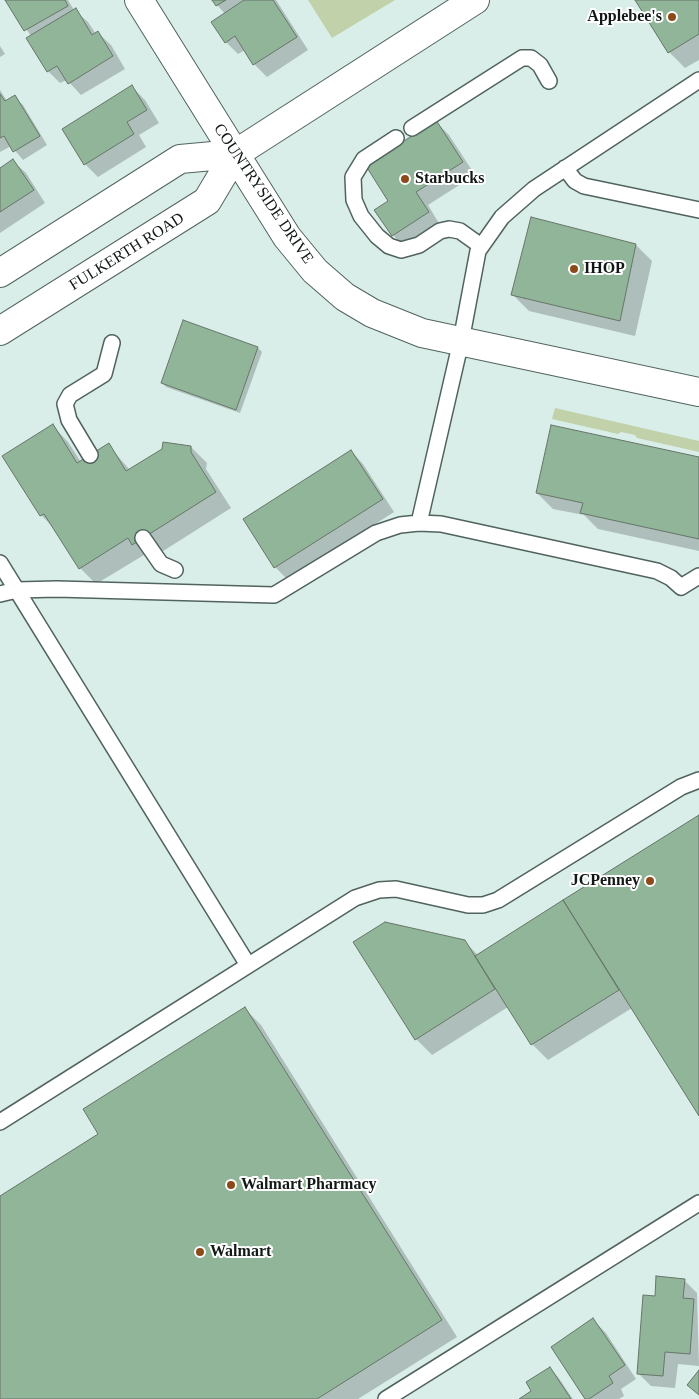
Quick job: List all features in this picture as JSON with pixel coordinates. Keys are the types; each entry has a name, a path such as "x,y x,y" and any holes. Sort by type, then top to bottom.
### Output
{"street":[{"name":"COUNTRYSIDE DRIVE","path":"139,0 287,236 315,271 330,286 358,306 410,330 699,392"},
{"name":"FULKERTH ROAD","path":"0,331 207,201 235,154 475,0"},
{"name":"FULKERTH ROAD","path":"0,273 180,159 235,154"}],"lane":[{"path":"412,128 522,58 531,58 540,65 549,81"},
{"path":"419,523 478,251 481,246 502,218 534,189 699,80"},
{"path":"396,138 364,159 353,177 354,200 361,216 377,236 390,246 401,250 419,245 440,231 449,229 460,231 481,246"},
{"path":"565,168 575,181 584,186 699,210"},
{"path":"90,454 69,420 66,404 70,395 104,374 112,343"},
{"path":"0,594 17,590 72,589 274,595 376,533 400,525 419,523 441,524 657,572 671,578 681,587 699,576"},
{"path":"143,538 161,564 176,570"},
{"path":"0,563 248,965"},
{"path":"0,1122 355,898 368,893 396,890 468,905 483,905 498,900 681,787 699,780"},
{"path":"386,1399 699,1203"}],"green space":[{"path":"308,0 395,0 332,38"},
{"path":"555,408 699,441 699,452 637,438 635,435 621,432 618,434 552,419"}],"building":[{"path":"5,0 65,0 68,6 24,31"},
{"path":"212,0 226,0 216,6"},
{"path":"244,0 273,0 297,37 253,65 235,36 225,43 211,22"},
{"name":"Applebee's","path":"635,0 699,0 699,34 668,53"},
{"path":"76,8 92,35 98,31 113,56 68,84 57,66 47,72 26,38"},
{"path":"132,85 147,110 127,122 134,134 84,165 62,129"},
{"path":"0,94 5,101 15,95 40,136 13,152 4,136 0,138"},
{"name":"Starbucks","path":"436,120 463,162 416,192 429,212 392,236 374,210 388,201 366,166"},
{"path":"13,159 34,190 0,212 0,168"},
{"name":"IHOP","path":"531,217 636,244 620,321 511,295"},
{"path":"183,320 258,347 236,410 161,383"},
{"path":"53,424 77,463 109,443 126,471 162,449 163,442 191,446 191,452 216,492 132,545 128,538 79,569 44,514 40,516 2,456"},
{"path":"551,425 699,457 699,539 580,513 583,503 536,493"},
{"path":"351,450 383,499 274,568 243,519"},
{"path":"699,815 699,1116 563,900"},
{"path":"563,900 619,990 531,1045 475,956"},
{"path":"385,922 465,940 495,989 415,1040 353,942"},
{"name":"Walmart","path":"245,1007 442,1320 317,1399 0,1399 0,1196 98,1134 83,1109"},
{"path":"656,1276 685,1279 683,1298 694,1299 690,1354 665,1352 663,1376 637,1374 643,1295 655,1296"},
{"path":"593,1318 625,1365 609,1376 613,1383 589,1399 585,1399 551,1347"},
{"path":"550,1367 571,1399 519,1399 531,1391 526,1382"},
{"path":"699,1370 699,1395 687,1385"}],"place":[{"name":"Applebee's","path":"672,17"},
{"name":"Starbucks","path":"405,179"},
{"name":"IHOP","path":"574,269"},
{"name":"JCPenney","path":"650,881"},
{"name":"Walmart Pharmacy","path":"231,1185"},
{"name":"Walmart","path":"200,1252"}]}
